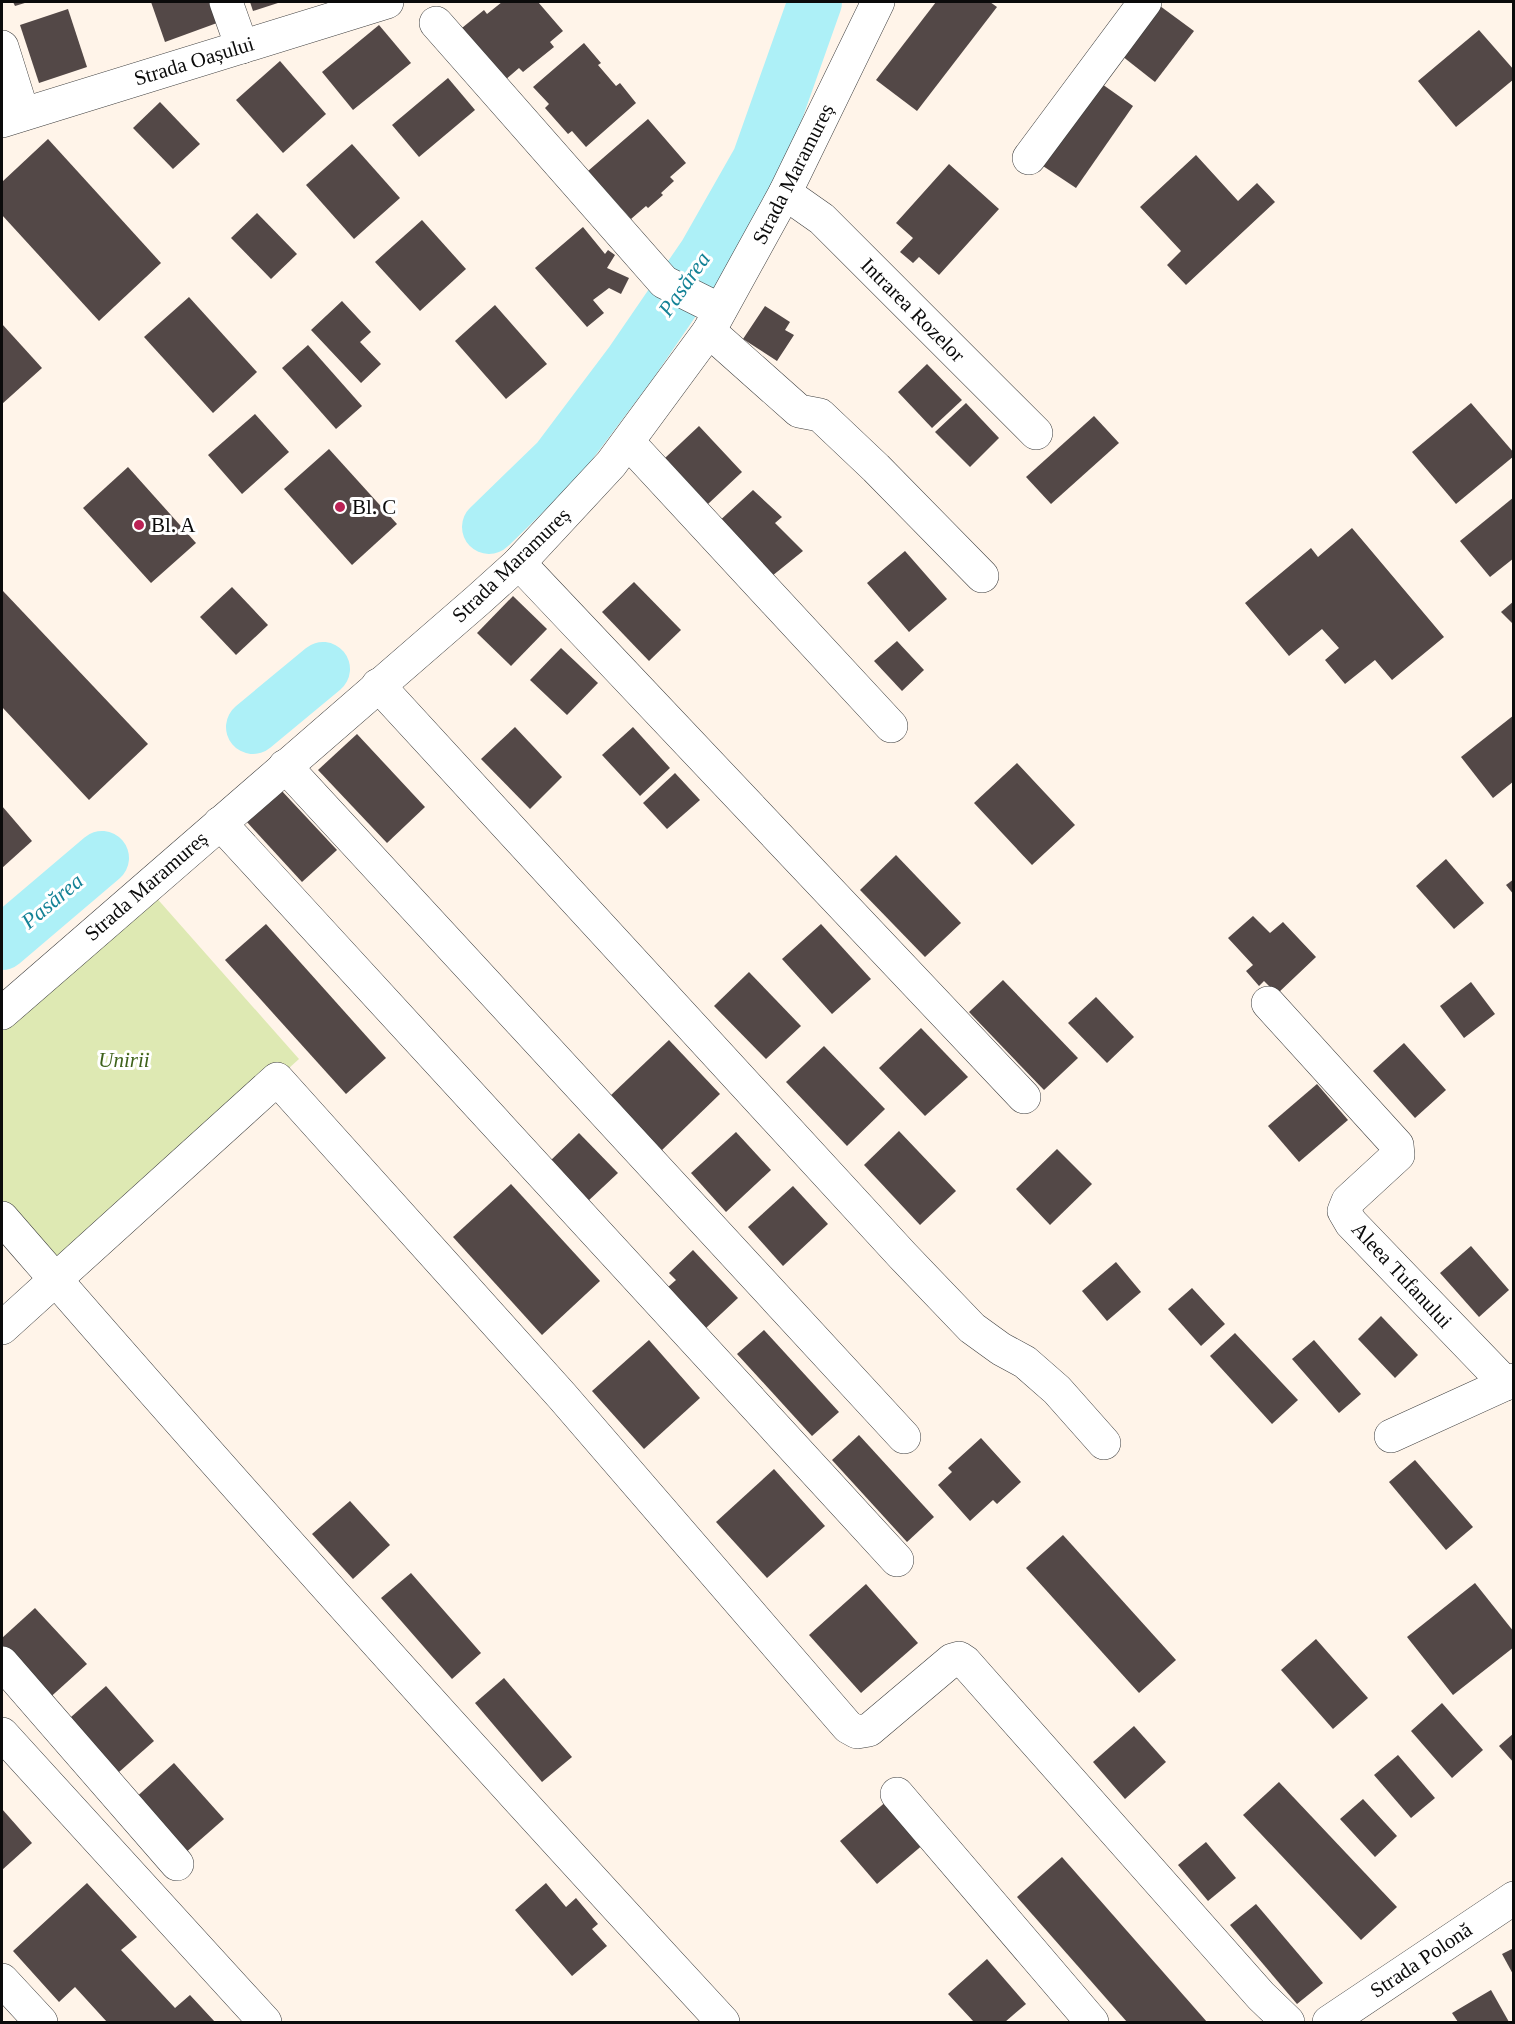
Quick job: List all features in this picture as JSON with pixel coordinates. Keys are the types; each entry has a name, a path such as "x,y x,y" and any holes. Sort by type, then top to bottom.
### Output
{"street":[{"path":"226,2 242,47"},
{"name":"Strada Oașului","path":"12,118 387,2"},
{"name":"Strada Maramureș","path":"2,1013 519,563 611,464 715,321 785,193 878,2"},
{"path":"1029,158 1145,2"},
{"path":"436,23 664,282 715,321 799,411 820,415 876,468 982,576"},
{"path":"2,48 12,118"},
{"name":"Intrarea Rozelor","path":"785,193 822,219 1036,433"},
{"path":"628,442 891,726"},
{"path":"519,563 1024,1097"},
{"path":"378,685 903,1256 972,1328 1001,1349 1025,1362 1057,1390 1104,1443"},
{"path":"285,766 904,1437"},
{"path":"220,823 897,1560"},
{"name":"Aleea Tufanului","path":"1268,1003 1397,1145 1398,1155 1348,1201 1344,1211 1351,1223 1510,1382"},
{"path":"2,1328 277,1079 562,1396 848,1726 857,1732 869,1730 952,1660 958,1658 965,1662 1253,1987 1288,2022"},
{"path":"2,1218 543,1828 723,2022"},
{"path":"1391,1436 1510,1382"},
{"path":"2,1663 177,1864"},
{"path":"2,1734 265,2022"},
{"path":"897,1794 1092,2022"},
{"name":"Strada Polonă","path":"1329,2022 1514,1898"},
{"path":"2,1980 41,2022"}],"green space":[{"name":"Unirii","path":"146,886 299,1059 55,1280 2,1218 2,1013"}],"building":[{"path":"13,2 28,2 15,6"},
{"path":"151,2 209,2 217,23 165,42"},
{"path":"250,2 281,2 253,11"},
{"path":"502,2 538,2 563,31 550,42 554,47 523,72 519,68 504,81 457,32 484,10 487,14"},
{"path":"936,2 990,2 997,7 917,111 876,80"},
{"path":"1160,6 1194,31 1155,82 1122,56"},
{"path":"68,9 87,67 39,83 20,25"},
{"path":"379,25 411,63 353,110 322,72"},
{"path":"1479,30 1514,70 1514,79 1456,127 1418,81"},
{"path":"584,43 601,63 598,65 616,86 620,83 636,103 586,147 572,131 568,134 545,108 549,104 533,87"},
{"path":"280,61 326,114 283,153 236,100"},
{"path":"1092,77 1133,106 1076,188 1034,160"},
{"path":"448,78 475,110 419,157 392,125"},
{"path":"160,102 200,144 173,169 133,128"},
{"path":"648,119 686,163 670,177 674,181 661,193 663,195 631,219 588,171"},
{"path":"48,139 161,263 99,321 2,215 2,182"},
{"path":"352,144 400,198 354,239 306,185"},
{"path":"1196,155 1238,201 1257,183 1275,202 1186,285 1167,265 1181,251 1140,207"},
{"path":"949,164 999,209 939,275 919,257 913,263 900,252 913,238 896,223"},
{"path":"257,213 297,254 271,279 231,238"},
{"path":"422,220 466,269 420,311 375,262"},
{"path":"583,227 605,254 608,250 615,255 607,268 629,278 621,294 609,288 593,300 604,313 587,327 535,268"},
{"path":"189,297 257,372 213,413 144,337"},
{"path":"342,301 371,332 360,342 381,364 361,383 311,330"},
{"path":"495,305 547,364 506,399 455,341"},
{"path":"765,306 790,322 785,330 794,335 777,361 743,339"},
{"path":"2,324 42,368 2,404"},
{"path":"308,345 362,406 336,429 282,368"},
{"path":"927,364 962,400 932,428 898,392"},
{"path":"966,403 999,438 970,467 935,432"},
{"path":"1471,403 1514,453 1514,456 1456,504 1412,452"},
{"path":"255,414 289,452 242,494 208,455"},
{"path":"1094,416 1119,443 1051,504 1026,477"},
{"path":"699,426 742,472 708,504 665,458"},
{"name":"Bl. C","path":"329,449 397,524 352,565 284,489"},
{"name":"Bl. A","path":"128,467 196,543 151,583 83,508"},
{"path":"753,490 782,517 775,523 803,551 772,576 716,524"},
{"path":"1514,497 1514,558 1490,577 1460,541"},
{"path":"1352,528 1444,637 1392,680 1375,660 1345,684 1325,660 1339,648 1322,629 1289,656 1245,603 1311,548 1318,557"},
{"path":"905,551 947,599 909,632 867,583"},
{"path":"634,582 681,630 649,661 602,612"},
{"path":"232,587 268,625 236,655 200,617"},
{"path":"3,591 148,744 89,800 2,707"},
{"path":"513,596 547,629 511,666 477,633"},
{"path":"1514,601 1514,625 1501,612"},
{"path":"897,641 924,670 902,691 874,661"},
{"path":"561,648 598,683 567,715 530,680"},
{"path":"1514,715 1514,781 1493,798 1461,757"},
{"path":"515,727 562,777 530,809 481,759"},
{"path":"633,727 670,768 640,796 602,755"},
{"path":"357,734 425,807 387,843 318,770"},
{"path":"1017,763 1075,825 1032,865 974,803"},
{"path":"675,773 700,800 667,829 643,803"},
{"path":"280,789 337,850 302,882 246,821"},
{"path":"2,806 32,841 2,868"},
{"path":"896,855 961,923 925,957 860,890"},
{"path":"1446,859 1484,903 1454,929 1416,886"},
{"path":"1514,879 1514,895 1506,885"},
{"path":"1253,916 1270,933 1283,922 1316,957 1277,994 1264,981 1259,986 1246,971 1253,965 1228,938"},
{"path":"266,924 386,1058 346,1094 225,960"},
{"path":"821,924 871,979 832,1014 782,959"},
{"path":"749,972 801,1026 766,1059 714,1006"},
{"path":"1003,980 1078,1058 1044,1090 969,1012"},
{"path":"1471,982 1495,1014 1464,1038 1440,1006"},
{"path":"1096,997 1134,1037 1107,1063 1068,1023"},
{"path":"921,1028 968,1077 925,1116 879,1068"},
{"path":"669,1040 720,1094 661,1151 609,1097"},
{"path":"1404,1043 1446,1090 1415,1118 1373,1071"},
{"path":"824,1046 885,1109 847,1146 786,1082"},
{"path":"1317,1084 1348,1120 1299,1162 1268,1126"},
{"path":"899,1131 956,1191 920,1225 864,1165"},
{"path":"736,1132 771,1170 726,1212 691,1173"},
{"path":"579,1133 618,1173 587,1202 548,1163"},
{"path":"1057,1149 1092,1184 1050,1225 1016,1189"},
{"path":"511,1184 600,1281 542,1335 453,1237"},
{"path":"793,1186 828,1224 783,1266 748,1227"},
{"path":"1471,1246 1509,1290 1479,1317 1440,1273"},
{"path":"693,1250 738,1298 706,1328 668,1287 676,1280 669,1273"},
{"path":"1116,1262 1141,1292 1107,1321 1082,1291"},
{"path":"1192,1288 1225,1324 1201,1346 1168,1309"},
{"path":"1381,1316 1418,1355 1395,1378 1358,1339"},
{"path":"764,1330 839,1412 812,1436 737,1354"},
{"path":"1235,1333 1298,1400 1272,1424 1210,1356"},
{"path":"649,1340 700,1398 644,1449 592,1391"},
{"path":"1314,1340 1361,1394 1339,1413 1292,1359"},
{"path":"859,1435 934,1517 907,1542 832,1460"},
{"path":"981,1438 1021,1482 997,1504 993,1500 970,1521 938,1485 952,1472 948,1468"},
{"path":"1415,1460 1473,1527 1446,1550 1389,1482"},
{"path":"774,1469 825,1526 767,1578 716,1522"},
{"path":"350,1501 390,1545 353,1579 312,1534"},
{"path":"1063,1535 1176,1660 1139,1693 1026,1568"},
{"path":"411,1573 481,1653 452,1679 381,1598"},
{"path":"1475,1583 1514,1632 1514,1647 1453,1695 1407,1637"},
{"path":"866,1584 918,1643 861,1693 809,1635"},
{"path":"35,1608 87,1664 45,1702 2,1655 2,1638"},
{"path":"1316,1639 1368,1698 1333,1729 1281,1670"},
{"path":"504,1678 572,1757 542,1782 475,1703"},
{"path":"106,1686 154,1741 110,1780 62,1725"},
{"path":"1442,1703 1483,1750 1452,1778 1411,1731"},
{"path":"1134,1726 1166,1762 1125,1799 1093,1762"},
{"path":"1514,1733 1514,1763 1499,1746"},
{"path":"1398,1755 1435,1798 1411,1818 1374,1775"},
{"path":"174,1763 224,1819 183,1855 133,1800"},
{"path":"1279,1782 1397,1907 1361,1940 1243,1815"},
{"path":"1363,1799 1397,1836 1375,1857 1340,1819"},
{"path":"888,1800 925,1843 877,1884 840,1841"},
{"path":"2,1809 32,1843 2,1870"},
{"path":"1206,1842 1236,1878 1208,1901 1178,1865"},
{"path":"1062,1857 1207,2022 1127,2022 1017,1897"},
{"path":"87,1883 137,1937 121,1950 175,2008 190,1995 215,2022 107,2022 75,1987 59,2002 13,1951"},
{"path":"546,1883 566,1907 576,1898 598,1924 592,1929 607,1946 572,1976 515,1910"},
{"path":"1256,1904 1323,1983 1297,2004 1230,1925"},
{"path":"1514,1948 1514,1976 1502,1954"},
{"path":"987,1959 1026,2004 1005,2022 974,2022 948,1994"},
{"path":"1491,1990 1509,2022 1458,2022 1452,2013"}],"waterway":[{"name":"Pasărea","path":"489,527 558,460 631,363 705,255 759,160 815,2"},
{"name":"Pasărea","path":"253,727 323,669"},
{"name":"Pasărea","path":"2,943 102,858"}],"place":[{"name":"Bl. C","path":"340,507"},
{"name":"Bl. A","path":"139,525"}]}
